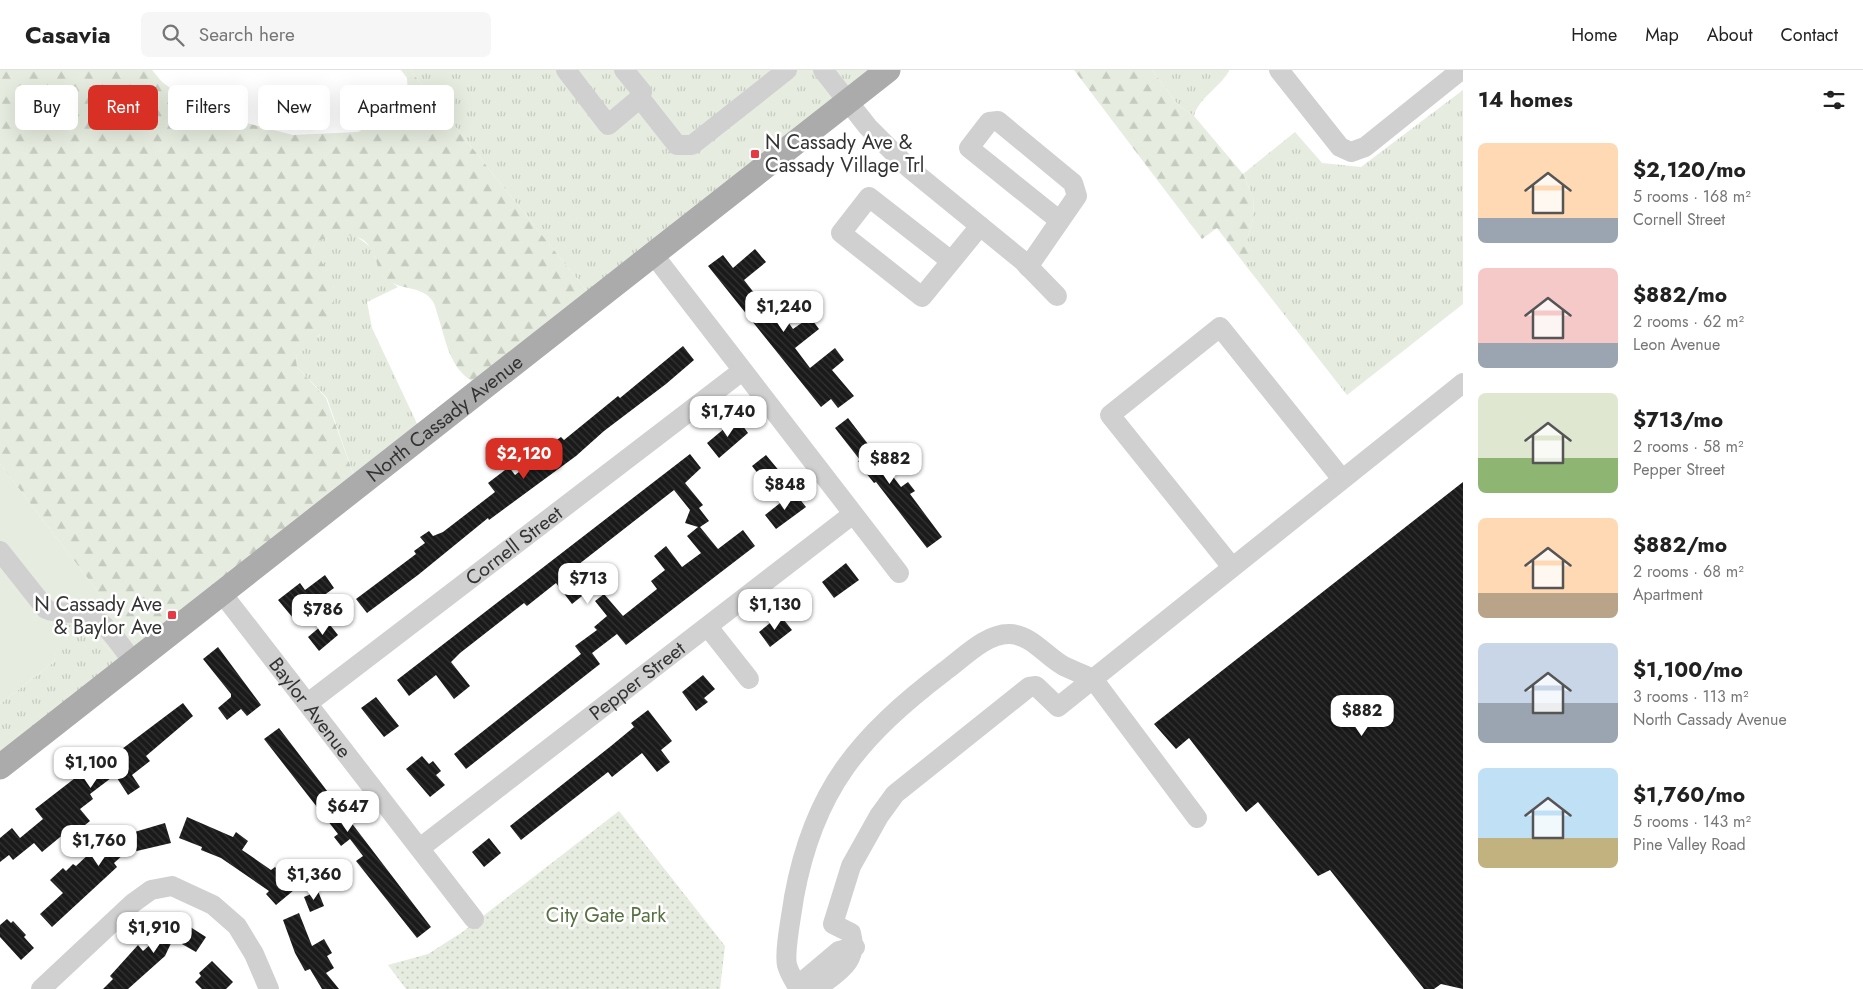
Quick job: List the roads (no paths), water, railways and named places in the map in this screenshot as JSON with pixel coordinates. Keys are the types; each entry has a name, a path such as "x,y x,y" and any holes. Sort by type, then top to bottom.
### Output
{"main road":[{"name":"North Cassady Avenue","path":"0,767 888,70"}],"street":[{"path":"566,70 608,125 640,98 642,92 624,70"},
{"path":"640,98 677,145 692,146 787,70"},
{"path":"823,70 868,127 909,168 1028,267 1057,296"},
{"path":"1279,70 1340,147 1351,152 1365,147 1461,70"},
{"path":"1028,267 1060,221 1077,196 1073,183 998,120 989,122 969,148 1060,221"},
{"path":"951,261 869,197 841,233 922,297 980,226"},
{"path":"653,254 899,572"},
{"path":"1232,567 1110,415 1220,327 1342,479"},
{"name":"Cornell Street","path":"308,703 742,371"},
{"path":"1198,818 1093,679 1061,665 1026,638 1011,634 998,636 979,645 901,705 858,749 829,790 801,860 790,920 787,964 804,988 839,951 855,948 851,933 833,924 852,866 879,816 895,794 1029,687 1036,686 1058,707 1093,679 1232,567 1342,479 1463,383"},
{"name":"Pepper Street","path":"420,848 853,514"},
{"path":"0,551 46,608 53,612 82,614 93,617 111,633 133,662"},
{"name":"Baylor Avenue","path":"221,592 474,919"},
{"path":"708,627 749,679"},
{"path":"42,989 133,903 151,890 172,886 213,905 237,926 254,954 269,989"}],"place":[{"name":"N Cassady Ave & Cassady Village Trl","path":"755,154"},
{"name":"N Cassady Ave & Baylor Ave","path":"172,615"}],"park label":[{"name":"City Gate Park","path":"606,915"}]}
